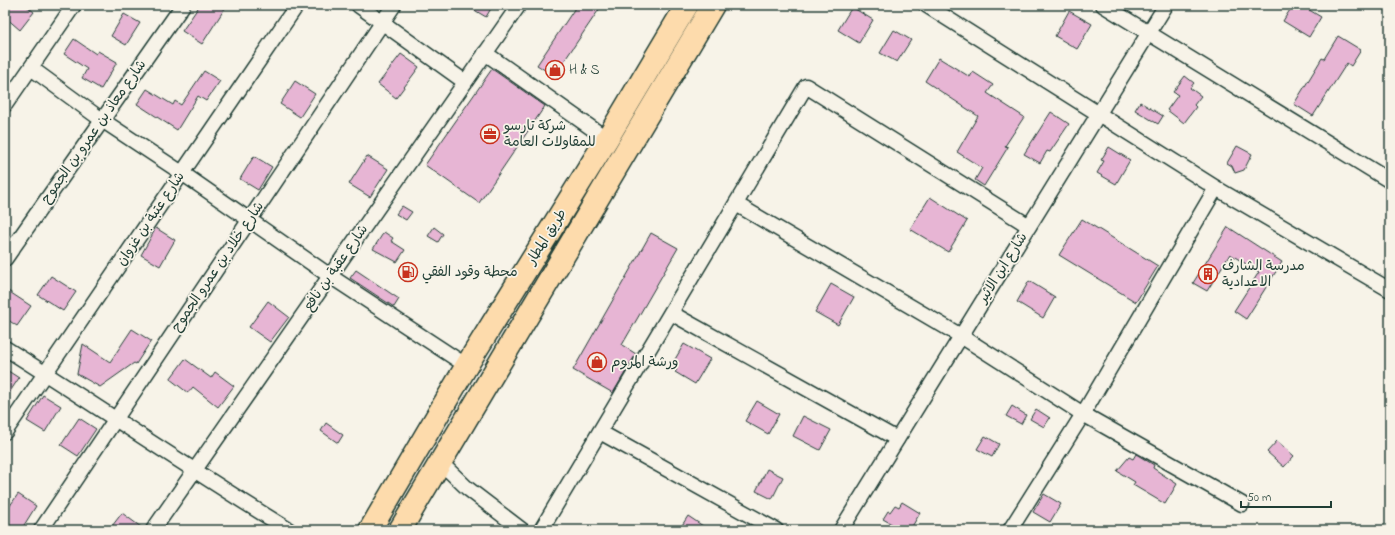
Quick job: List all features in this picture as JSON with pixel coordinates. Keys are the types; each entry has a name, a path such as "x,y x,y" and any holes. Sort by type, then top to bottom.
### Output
{"highway":[{"name":"طريق المطار","path":"370,530 467,366 607,139 687,5"},
{"name":"طريق المطار","path":"400,530 713,5"}],"street":[{"path":"5,105 32,68 74,5"},
{"name":"شارع معاذ بن عمرو بن الجموح","path":"5,259 183,5"},
{"name":"شارع عتبة بن غزوان","path":"5,432 297,5"},
{"path":"358,5 465,82"},
{"name":"شارع خلاد بن عمرو الجموح","path":"42,530 394,5"},
{"name":"شارع عقبة بن نافع","path":"153,530 518,5"},
{"path":"926,5 1098,115 1216,188 1390,290"},
{"path":"1103,5 1390,181"},
{"name":"شارع ابن الاثير","path":"841,530 1166,5"},
{"path":"485,53 607,139"},
{"path":"32,68 102,120 182,173 330,276 467,366"},
{"path":"541,530 806,86 1029,226"},
{"path":"1010,530 1083,414 1216,188"},
{"path":"736,204 961,336 1083,414 1242,504"},
{"path":"671,313 897,439"},
{"path":"5,348 117,418 194,471 289,530"},
{"path":"600,432 776,530"},
{"path":"440,462 467,488 522,530"}],"building":[{"path":"5,5 25,5 34,12 20,30 5,17"},
{"path":"200,5 227,5 202,44 182,31"},
{"path":"466,5 493,5 486,17"},
{"path":"577,5 602,5 554,76 537,65"},
{"path":"1293,5 1301,5 1321,17 1309,37 1283,21"},
{"path":"852,7 873,20 859,43 838,30"},
{"path":"1069,11 1092,24 1077,49 1055,36"},
{"path":"124,14 140,23 126,45 111,36"},
{"path":"894,30 911,40 897,62 880,53"},
{"path":"1338,36 1361,50 1351,66 1347,63 1313,116 1294,104 1322,58 1324,59"},
{"path":"74,39 96,54 98,51 117,62 101,89 82,78 87,69 64,54"},
{"path":"401,54 419,67 396,98 378,84"},
{"path":"939,58 970,77 973,72 993,85 987,93 1024,117 1005,146 1008,147 984,186 975,180 982,168 957,152 978,116 925,81"},
{"path":"492,69 545,106 479,203 425,165"},
{"path":"204,71 220,81 206,101 198,96 177,130 137,104 147,89 173,105 175,101 181,105"},
{"path":"1185,76 1194,83 1190,88 1201,96 1194,105 1196,107 1184,123 1167,110 1178,95 1173,92"},
{"path":"295,81 315,94 300,117 280,104"},
{"path":"1140,102 1163,116 1158,124 1135,110"},
{"path":"1051,112 1069,124 1050,152 1047,151 1040,163 1024,154"},
{"path":"1237,146 1252,154 1244,170 1235,173 1232,166 1227,163"},
{"path":"1109,147 1130,160 1116,184 1097,173 1104,161 1101,160"},
{"path":"254,156 272,167 258,190 240,179"},
{"path":"367,156 388,169 370,197 349,184"},
{"path":"930,197 967,221 948,252 910,229"},
{"path":"402,206 412,212 406,220 396,214"},
{"path":"1082,219 1158,266 1136,302 1059,255"},
{"path":"434,227 443,234 438,242 428,236"},
{"name":"مدرسة الشارف الاعدادية","path":"1228,227 1282,262 1246,319 1234,311 1259,272 1230,254 1207,291 1193,283"},
{"path":"156,228 175,240 160,266 141,255"},
{"path":"384,232 393,238 391,241 405,250 397,262 373,249"},
{"path":"651,233 678,248 622,345 636,354 613,393 573,370"},
{"path":"356,270 399,299 394,307 350,278"},
{"path":"51,276 76,292 63,311 38,295"},
{"path":"1029,281 1055,297 1043,318 1017,302"},
{"path":"831,284 854,297 838,325 815,312"},
{"path":"5,289 31,306 17,326 5,318"},
{"path":"268,301 289,317 270,342 249,327"},
{"path":"132,329 151,341 136,364 134,363 100,387 77,374 83,344 110,362"},
{"path":"684,344 710,359 695,384 675,372 677,370 671,366"},
{"path":"185,359 211,378 215,372 234,386 218,407 193,387 188,393 170,379"},
{"path":"5,369 19,378 5,399"},
{"path":"43,395 61,406 45,432 27,421"},
{"path":"757,401 779,414 768,434 745,421"},
{"path":"1012,406 1026,415 1021,424 1006,416"},
{"path":"1036,409 1050,418 1044,427 1030,419"},
{"path":"803,416 831,430 820,450 793,436"},
{"path":"79,418 96,429 78,456 61,445"},
{"path":"326,423 343,435 338,443 321,431"},
{"path":"985,436 999,444 992,457 977,449"},
{"path":"1277,441 1294,456 1284,467 1267,452"},
{"path":"1136,454 1154,465 1153,468 1177,484 1165,504 1133,485 1135,482 1117,471 1129,457 1133,459"},
{"path":"767,469 783,477 772,499 756,491"},
{"path":"18,494 36,506 21,530 11,530 5,526 5,513"},
{"path":"1044,494 1061,504 1050,522 1033,512"},
{"path":"902,502 920,513 910,530 902,530 883,519 888,511 890,512 895,505 899,507"},
{"path":"122,513 145,530 109,530"},
{"path":"688,516 709,530 679,530"}],"place":[{"name":"H & S","path":"555,70"},
{"name":"شركة تارسو للمقاولات العامة","path":"490,134"},
{"name":"محطة وقود الفقي","path":"408,272"},
{"name":"مدرسة الشارف الاعدادية","path":"1208,274"},
{"name":"ورشة المروم","path":"597,362"}]}
